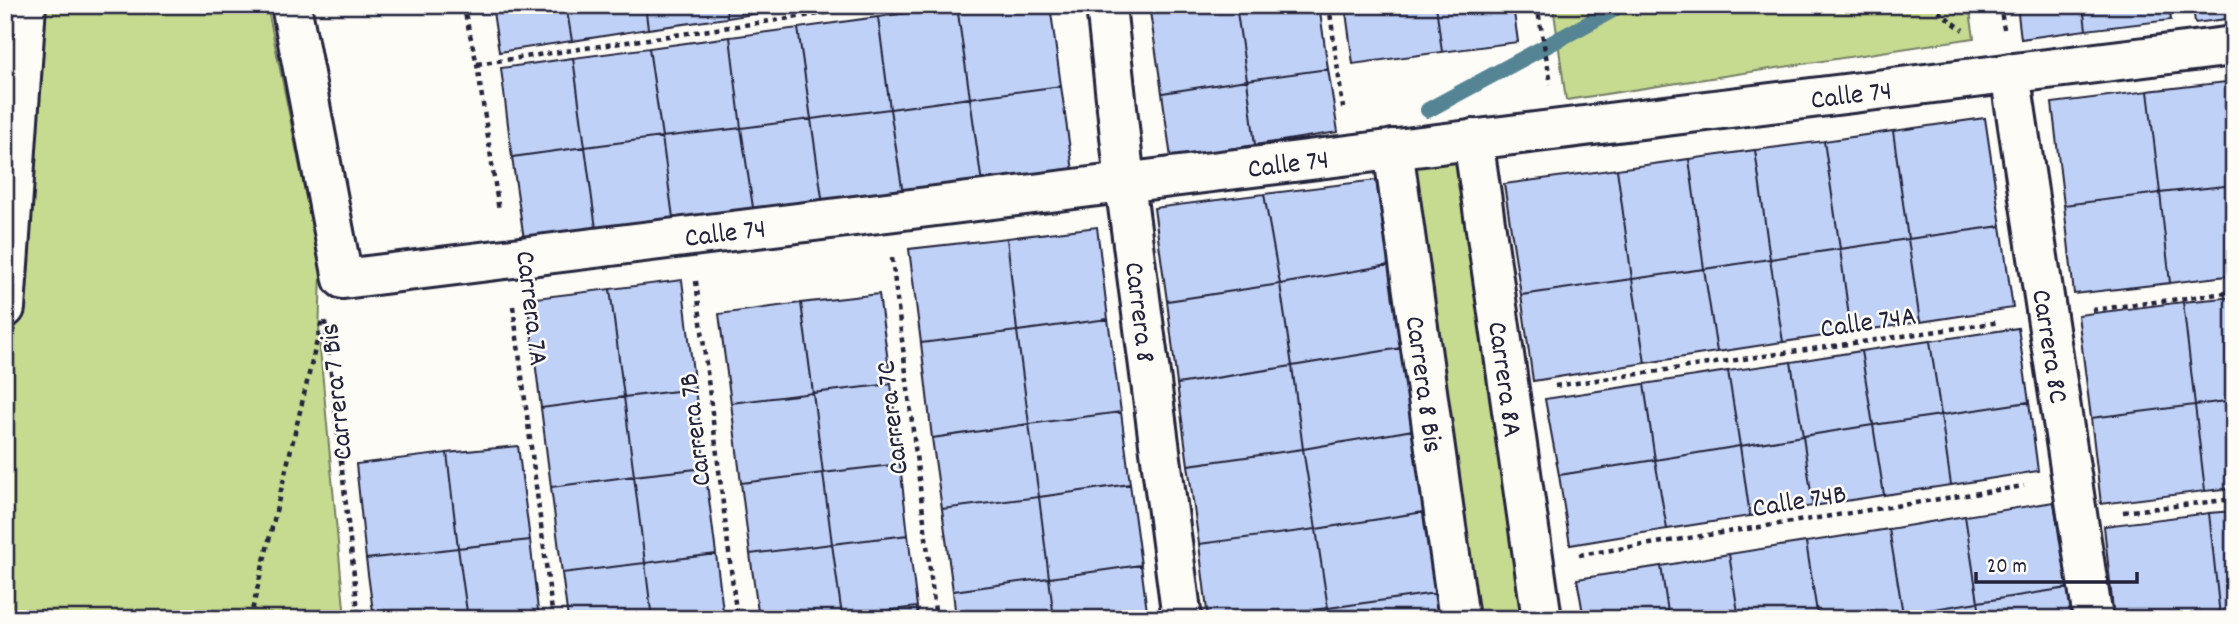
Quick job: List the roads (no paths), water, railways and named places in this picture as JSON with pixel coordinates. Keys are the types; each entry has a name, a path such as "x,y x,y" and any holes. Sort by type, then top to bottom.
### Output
{"street":[{"path":"5,308 26,5"},
{"name":"Calle 74","path":"291,5 343,279 2234,46"},
{"name":"Carrera 8","path":"1106,5 1125,183 1182,619"},
{"name":"Carrera 8C","path":"2010,73 2093,619"},
{"name":"Carrera 8A","path":"1473,139 1542,619"},
{"name":"Carrera 8 Bis","path":"1393,149 1459,619"}],"waterway":[{"path":"1428,110 1613,10 1617,5"}]}
